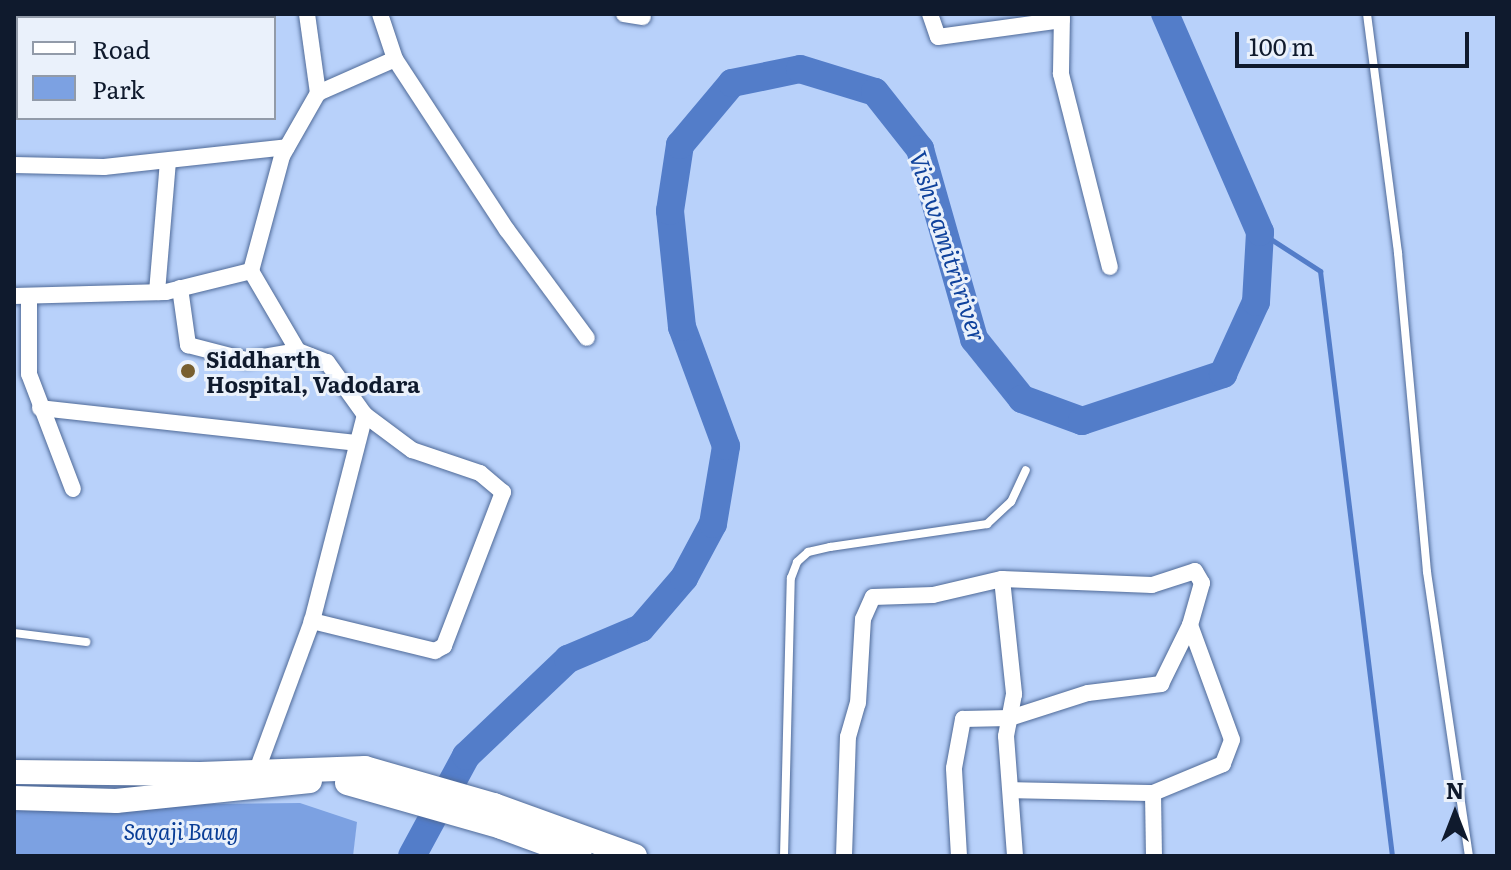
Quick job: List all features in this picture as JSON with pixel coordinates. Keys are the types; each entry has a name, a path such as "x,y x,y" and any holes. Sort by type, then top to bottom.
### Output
{"street":[{"path":"307,14 318,93"},
{"path":"380,14 395,59 507,230 587,338"},
{"path":"624,14 643,17"},
{"path":"930,14 938,37 1062,17 1061,74 1110,267"},
{"path":"298,351 251,271 287,147 318,93 395,59"},
{"path":"14,165 104,167 287,147"},
{"path":"157,292 168,162"},
{"path":"73,489 29,374 22,297 157,292 251,271"},
{"path":"180,288 188,345 246,360 298,351 327,362 365,415 412,450 480,473 503,492 444,646 435,651 312,621"},
{"path":"40,408 357,443"},
{"path":"257,770 312,621 365,415"},
{"path":"844,856 848,737 858,703 863,619 873,597 905,599 1002,579 1152,585 1195,571 1202,583 1190,625 1161,684 1088,693 1010,718 963,719 958,727 954,768 959,856"},
{"path":"1002,579 1014,694 1006,736 1015,856"},
{"path":"1012,790 1153,793 1223,764 1232,740 1190,625"},
{"path":"14,772 257,770 363,776 635,856"},
{"path":"14,798 116,801 363,776"},
{"path":"1153,793 1154,856"},
{"path":"498,816 578,856"}],"lane":[{"path":"1367,14 1398,253 1427,572 1469,856"},
{"path":"784,856 791,578 797,562 808,552 830,547 987,524 1011,502 1026,470"},
{"path":"14,633 86,642"}],"green space":[{"name":"Sayaji Baug","path":"300,803 357,822 353,856 14,856 14,806"}],"waterway":[{"name":"Vishwamitri river","path":"412,856 466,756 568,659 641,628 684,578 713,524 726,446 682,327 670,211 680,145 732,83 800,69 875,92 920,149 974,339 1022,399 1082,421 1223,374 1256,302 1260,232 1165,14"},
{"path":"1260,232 1320,271 1392,856"}],"place":[{"name":"Siddharth Hospital, Vadodara","path":"188,371"}]}
